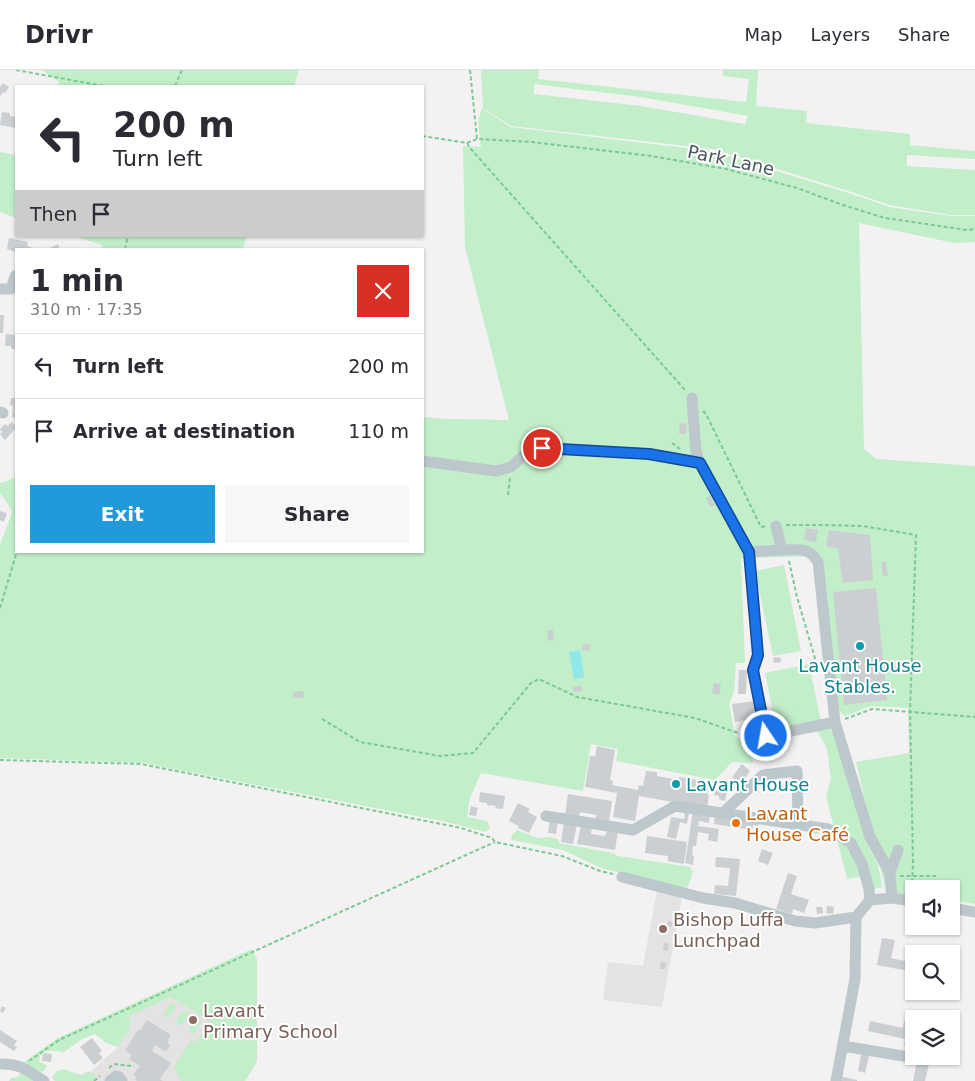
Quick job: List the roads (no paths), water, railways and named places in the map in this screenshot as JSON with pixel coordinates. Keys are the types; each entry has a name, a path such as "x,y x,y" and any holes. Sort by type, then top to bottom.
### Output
{"street":[{"path":"0,289 11,289 15,276"},
{"path":"692,398 696,452 700,463 749,552 758,655 753,670 766,736 836,722"},
{"path":"424,461 496,471 511,468 522,456 542,448 649,454 700,463"},
{"path":"776,526 785,550"},
{"path":"749,552 802,550 813,553 818,562 836,722 870,837 890,875"},
{"path":"723,813 763,775 797,771 798,824"},
{"path":"546,816 633,830 675,806 828,829 851,843 862,864 870,900 856,917 856,979 836,1081"},
{"path":"892,898 890,875 898,850"},
{"path":"622,877 703,898 736,902 796,921 815,923 856,917"},
{"path":"870,900 892,898 905,900"},
{"path":"960,910 975,912"},
{"path":"842,1046 903,1056"},
{"path":"0,1064 22,1067 44,1081"},
{"path":"110,1081 116,1076 122,1081"}],"water":[{"path":"580,650 584,677 574,679 569,652"}],"place":[{"name":"Lavant House Stables.","path":"860,646"},
{"name":"Lavant House","path":"676,784"},
{"name":"Lavant House Café","path":"736,823"},
{"name":"Bishop Luffa Lunchpad","path":"663,929"},
{"name":"Lavant Primary School","path":"193,1020"}]}
